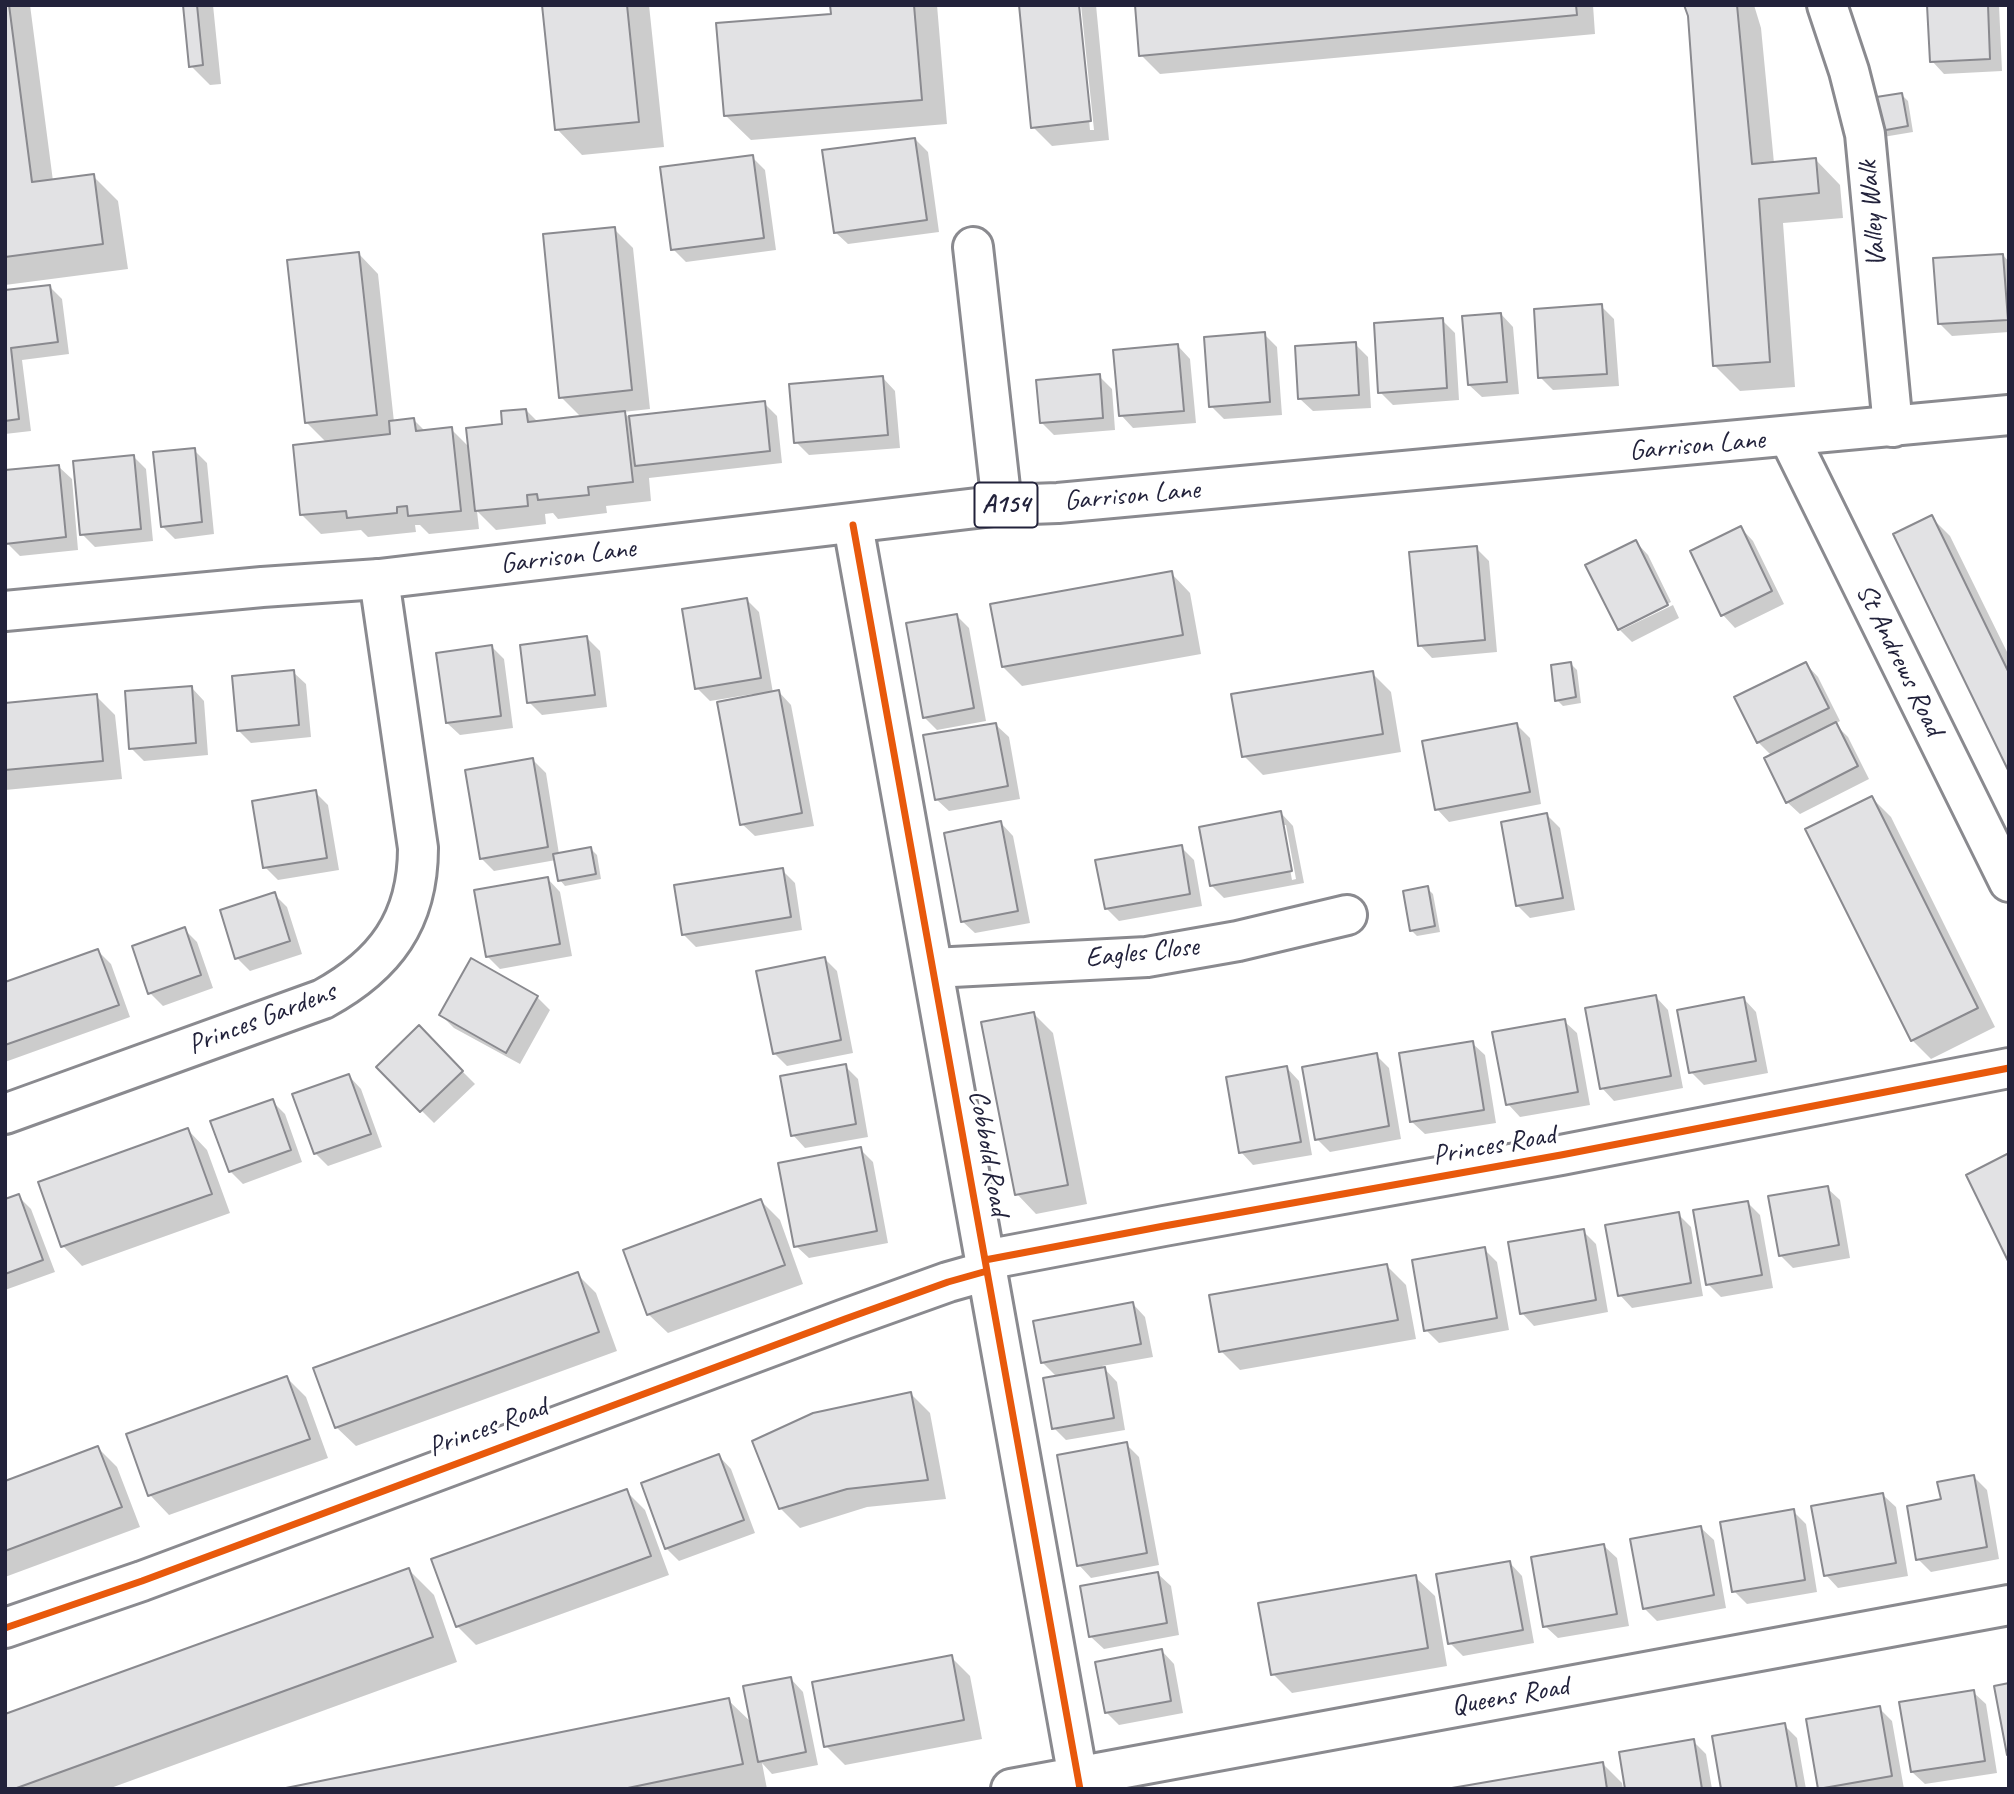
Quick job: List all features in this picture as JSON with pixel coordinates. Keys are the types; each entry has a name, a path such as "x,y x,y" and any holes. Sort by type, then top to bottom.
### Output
{"street":[{"name":"Valley Walk","path":"1827,5 1849,71 1865,134 1893,427"},
{"path":"973,247 1002,505"},
{"name":"Garrison Lane","path":"5,611 379,579 1002,505 1058,503 2009,415"},
{"name":"St Andrews Road","path":"1789,437 2009,882"},
{"name":"Cobbold Road","path":"853,524 1079,1783"},
{"name":"Princes Gardens","path":"5,1114 323,999 364,973 388,947 414,895 418,875 418,848 379,579"},
{"name":"Eagles Close","path":"933,968 1147,957 1226,943 1347,915"},
{"name":"Princes Road","path":"5,1628 142,1581 948,1282 986,1265 1164,1226 1561,1155 2009,1068"},
{"name":"Queens Road","path":"1011,1789 1079,1783 2009,1605"}],"building":[{"path":"5,5 9,5 32,182 94,174 103,244 5,257"},
{"path":"183,5 197,5 203,65 189,67"},
{"path":"542,5 627,5 639,122 555,130"},
{"path":"830,5 914,5 922,100 724,116 716,23 831,14"},
{"path":"1019,5 1079,5 1091,121 1031,128"},
{"path":"1135,5 1576,5 1577,15 1139,56"},
{"path":"1684,5 1737,5 1752,164 1816,158 1819,193 1759,199 1770,362 1713,366 1688,16"},
{"path":"1927,5 1988,5 1990,59 1930,62"},
{"path":"1902,93 1908,126 1875,132 1870,98"},
{"path":"915,138 927,220 834,233 822,150"},
{"path":"753,155 764,238 671,250 660,167"},
{"path":"615,227 632,390 559,398 543,234"},
{"path":"359,252 377,415 305,423 287,260"},
{"path":"2003,254 2008,320 1938,324 1933,258"},
{"path":"50,285 58,342 11,348 19,419 5,421 5,290"},
{"path":"1602,304 1607,374 1538,378 1534,309"},
{"path":"1501,313 1507,382 1468,385 1462,316"},
{"path":"1443,318 1447,388 1378,393 1374,323"},
{"path":"1265,332 1270,402 1209,407 1204,337"},
{"path":"1356,342 1359,395 1298,399 1295,346"},
{"path":"1178,344 1184,411 1119,416 1113,350"},
{"path":"1100,374 1103,418 1040,423 1036,380"},
{"path":"883,376 888,435 794,443 789,384"},
{"path":"765,401 770,451 635,466 629,416"},
{"path":"526,409 528,422 625,411 633,482 588,487 589,495 538,500 537,494 527,495 528,506 475,511 466,428 502,424 501,411"},
{"path":"414,418 416,431 452,427 461,511 408,516 407,506 397,507 397,513 347,518 346,511 300,515 293,445 390,434 389,421"},
{"path":"195,448 202,522 161,527 153,452"},
{"path":"134,455 141,529 80,535 73,461"},
{"path":"59,465 66,537 5,544 5,470"},
{"path":"1932,515 2009,673 2009,772 1893,534"},
{"path":"1741,526 1772,591 1721,616 1690,551"},
{"path":"1636,540 1668,605 1618,630 1585,565"},
{"path":"1477,546 1485,640 1418,646 1409,552"},
{"path":"1172,571 1183,635 1002,667 990,604"},
{"path":"747,598 761,678 695,689 682,609"},
{"path":"957,614 974,708 923,718 906,623"},
{"path":"587,636 595,695 527,703 520,645"},
{"path":"492,645 501,716 446,723 436,653"},
{"path":"1571,662 1576,697 1555,701 1551,665"},
{"path":"1806,662 1829,708 1757,743 1734,697"},
{"path":"294,670 299,725 237,731 232,676"},
{"path":"1373,671 1383,734 1242,757 1231,694"},
{"path":"192,686 196,743 129,749 125,691"},
{"path":"779,690 802,813 740,825 717,702"},
{"path":"97,694 103,761 5,770 5,703"},
{"path":"1836,722 1858,766 1786,803 1764,758"},
{"path":"996,723 1008,786 935,800 923,735"},
{"path":"1517,723 1530,792 1435,810 1422,741"},
{"path":"533,758 548,847 480,859 465,770"},
{"path":"316,790 327,858 263,868 252,801"},
{"path":"1872,796 1978,1008 1911,1041 1805,829"},
{"path":"1281,811 1292,871 1210,886 1199,827"},
{"path":"1547,813 1563,898 1516,906 1501,822"},
{"path":"1001,821 1018,911 961,922 944,833"},
{"path":"1182,845 1190,894 1105,909 1095,860"},
{"path":"591,847 596,874 558,881 553,854"},
{"path":"783,868 791,917 682,935 674,885"},
{"path":"548,877 560,944 486,957 474,890"},
{"path":"1428,886 1435,926 1410,931 1403,891"},
{"path":"275,892 290,941 235,959 220,910"},
{"path":"185,927 201,975 148,994 132,946"},
{"path":"98,949 119,1005 5,1045 5,982"},
{"path":"825,957 841,1040 773,1054 756,971"},
{"path":"471,958 538,996 506,1053 439,1015"},
{"path":"1656,995 1671,1076 1600,1089 1585,1008"},
{"path":"1744,997 1756,1061 1689,1073 1677,1010"},
{"path":"1034,1012 1068,1185 1015,1195 981,1022"},
{"path":"1565,1019 1578,1092 1506,1105 1492,1032"},
{"path":"419,1025 463,1071 420,1112 376,1067"},
{"path":"1473,1041 1484,1110 1410,1122 1399,1053"},
{"path":"1377,1053 1389,1126 1315,1140 1302,1067"},
{"path":"846,1064 856,1124 791,1136 780,1076"},
{"path":"1287,1066 1301,1142 1239,1153 1226,1077"},
{"path":"349,1074 371,1134 314,1154 292,1094"},
{"path":"273,1099 291,1150 229,1172 210,1121"},
{"path":"188,1128 212,1194 61,1247 38,1182"},
{"path":"861,1147 877,1231 794,1247 778,1163"},
{"path":"2009,1153 2009,1263 1966,1175"},
{"path":"1828,1186 1839,1245 1779,1256 1768,1196"},
{"path":"19,1194 43,1260 5,1274 5,1199"},
{"path":"761,1199 785,1265 647,1315 623,1250"},
{"path":"1748,1201 1762,1275 1706,1285 1693,1210"},
{"path":"1679,1212 1691,1283 1618,1296 1605,1225"},
{"path":"1584,1229 1596,1300 1520,1314 1508,1242"},
{"path":"1485,1247 1497,1318 1424,1331 1412,1260"},
{"path":"1387,1264 1398,1320 1219,1352 1209,1295"},
{"path":"578,1272 599,1332 335,1428 313,1368"},
{"path":"1133,1302 1141,1344 1041,1363 1033,1321"},
{"path":"1105,1367 1114,1418 1052,1429 1043,1378"},
{"path":"287,1376 310,1439 148,1496 126,1434"},
{"path":"911,1392 928,1480 847,1489 779,1509 752,1441 813,1413"},
{"path":"1127,1442 1147,1553 1077,1566 1057,1455"},
{"path":"98,1446 122,1507 5,1551 5,1481"},
{"path":"719,1454 744,1520 665,1549 641,1483"},
{"path":"1974,1475 1987,1547 1916,1560 1907,1506 1941,1499 1937,1482"},
{"path":"627,1489 651,1556 456,1627 431,1559"},
{"path":"1883,1493 1896,1563 1824,1576 1811,1506"},
{"path":"1794,1509 1805,1580 1732,1592 1720,1522"},
{"path":"1701,1526 1714,1595 1643,1609 1630,1539"},
{"path":"1604,1544 1617,1614 1543,1627 1531,1557"},
{"path":"1510,1561 1523,1630 1448,1644 1436,1574"},
{"path":"409,1568 433,1637 14,1789 5,1789 5,1714"},
{"path":"1158,1572 1167,1623 1089,1637 1080,1586"},
{"path":"1416,1575 1428,1648 1271,1675 1258,1603"},
{"path":"1162,1649 1171,1701 1105,1713 1095,1662"},
{"path":"952,1655 964,1720 824,1747 812,1682"},
{"path":"791,1677 806,1752 758,1762 743,1686"},
{"path":"2009,1683 2009,1755 2007,1755 1994,1686"},
{"path":"1974,1690 1985,1761 1911,1772 1899,1702"},
{"path":"729,1698 743,1764 623,1789 281,1789"},
{"path":"1880,1706 1892,1776 1818,1789 1806,1719"},
{"path":"1785,1723 1797,1789 1721,1789 1712,1736"},
{"path":"1694,1739 1702,1789 1625,1789 1619,1752"},
{"path":"1603,1762 1607,1789 1446,1789"}],"cycle path":[{"path":"853,525 1080,1789"},
{"path":"985,1260 1561,1155 2009,1068"},
{"path":"5,1628 142,1581 845,1319 987,1271"}]}
